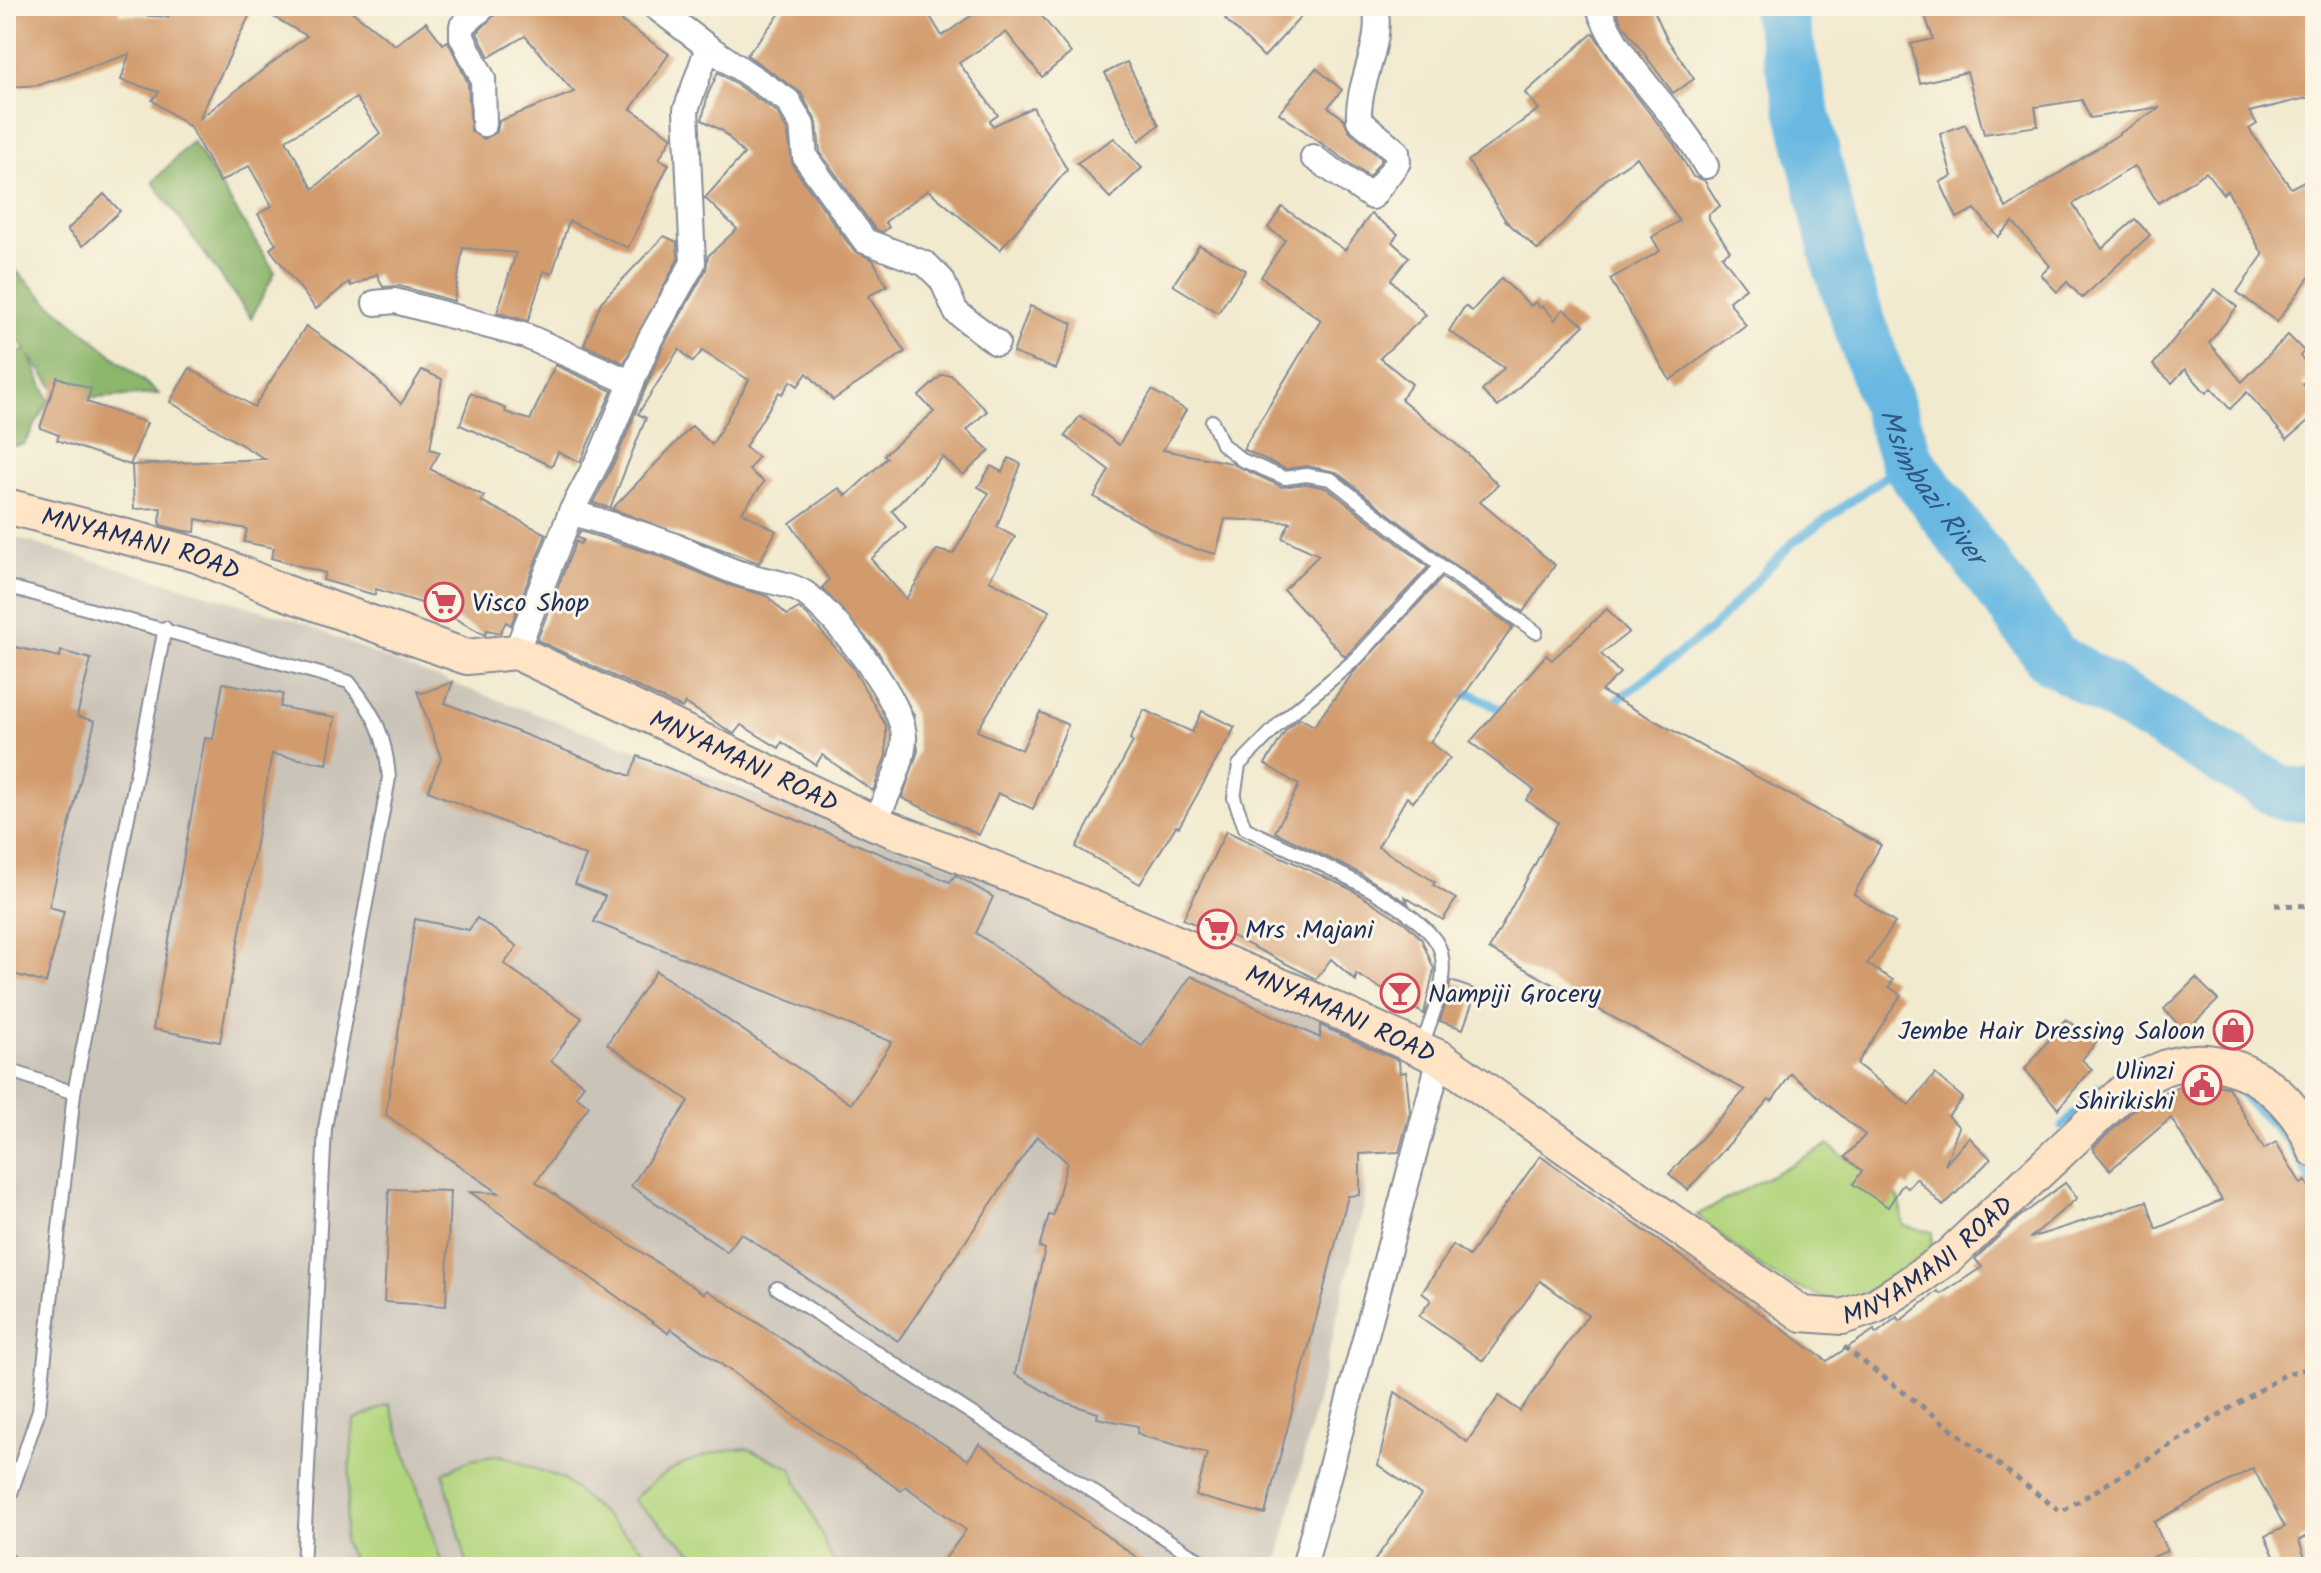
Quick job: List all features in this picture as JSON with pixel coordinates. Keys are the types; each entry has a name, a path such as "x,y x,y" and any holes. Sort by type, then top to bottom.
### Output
{"street":[{"path":"484,124 483,79 462,37 462,26 485,6"},
{"path":"654,6 788,101 802,125 805,157 865,241 926,264 942,280 956,312 997,343"},
{"path":"1313,157 1372,197 1398,162 1397,152 1359,120 1360,95 1378,20 1375,6"},
{"path":"1598,6 1619,52 1680,123 1706,166"},
{"path":"516,652 571,512 602,453 650,339 693,263 686,110 708,47"},
{"path":"375,303 395,301 526,336 632,383"},
{"name":"MNYAMANI ROAD","path":"6,506 197,555 281,591 467,657 516,652 875,823 1146,930 1430,1053 1802,1314 1842,1317 1875,1306 1905,1287 1948,1257 2133,1083 2169,1066 2209,1063 2248,1072 2281,1094 2306,1126 2315,1150"},
{"path":"571,512 673,545 742,574 795,589 831,618 888,691 901,719 904,739 899,762 875,823"},
{"path":"1304,1567 1430,1053"}],"lane":[{"path":"1212,421 1222,444 1242,460 1285,478 1306,475 1331,479 1441,566 1536,632"},
{"path":"1430,1053 1441,986 1441,954 1433,938 1376,890 1245,828 1234,798 1239,765 1282,721 1357,658 1441,566"},
{"path":"6,586 165,628 349,682 372,709 386,742 389,778 325,1128 303,1567"},
{"path":"6,1508 39,1410 74,1093 165,628"},
{"path":"6,1069 74,1093"},
{"path":"777,1288 1210,1567"},
{"path":"6,1559 17,1567"}],"path":[{"path":"2275,905 2315,906"},
{"path":"1802,1314 2061,1512 2286,1374 2315,1367"}],"shaded area":[{"path":"6,535 295,620 391,661 968,871 1361,1025 1365,1201 1277,1567 6,1567"}],"green space":[{"path":"192,141 275,272 251,318 153,182"},
{"path":"6,261 46,300 159,394 63,400 29,355 49,400 24,444 6,447 6,354 26,351 6,323"},
{"path":"1828,1145 1899,1198 1903,1226 1932,1232 1932,1252 1848,1303 1803,1290 1766,1271 1697,1215"},
{"path":"390,1404 443,1567 356,1567 344,1542 354,1421"},
{"path":"747,1448 791,1468 836,1567 709,1567 633,1500 657,1479 685,1463 715,1453"},
{"path":"500,1455 563,1479 663,1567 468,1567 443,1473 470,1460"}],"building":[{"path":"6,6 119,6 119,14 168,17 173,6 254,6 345,6 395,45 426,22 443,44 448,41 468,83 471,131 484,139 497,132 499,121 574,92 525,36 489,57 477,33 499,10 506,6 635,6 621,21 669,54 631,109 672,137 659,159 669,164 628,248 569,221 552,274 544,271 528,321 497,313 516,253 463,248 454,301 399,286 383,287 377,274 351,286 349,282 316,309 270,249 276,244 258,214 272,206 249,166 220,182 190,127 152,100 159,92 121,80 129,54 39,85 10,87 6,70","holes":["254,6 307,36 199,119","356,98 380,133 313,189 286,140"]},
{"path":"786,6 924,6 942,36 985,6 1045,6 1038,11 1071,53 1042,77 1006,32 959,63 998,115 990,121 993,126 1033,107 1067,170 1000,250 928,190 885,222 889,227 883,232 875,229 820,152 817,123 801,93 747,55"},
{"path":"1237,6 1311,6 1264,57 1225,19"},
{"path":"1625,6 1652,6 1667,39 1694,79 1673,93 1621,22 1616,10"},
{"path":"1922,6 2315,6 2315,96 2249,112 2257,124 2249,129 2291,188 2315,175 2315,269 2277,322 2237,292 2263,255 2227,190 2223,194 2206,172 2158,203 2135,166 2073,204 2102,249 2135,219 2150,235 2082,298 2067,282 2057,292 2041,275 2050,266 2013,222 1998,237 1975,209 1957,218 1940,182 1952,176 1940,134 1965,124 2006,208 2160,107 2090,118 2082,100 2035,107 2038,126 1984,134 1967,72 1920,83 1911,44 1933,39"},
{"path":"1593,33 1622,78 1674,144 1693,177 1704,180 1720,206 1709,214 1709,219 1730,251 1722,256 1746,288 1729,301 1746,326 1670,380 1610,279 1660,251 1652,237 1679,221 1637,157 1607,178 1538,250 1506,221 1468,161 1539,109 1525,93"},
{"path":"1127,62 1159,125 1139,141 1105,73"},
{"path":"1316,68 1342,90 1328,107 1344,119 1349,131 1382,159 1369,177 1279,113"},
{"path":"718,72 777,112 787,130 793,166 853,250 873,260 887,286 868,296 905,352 833,400 807,373 798,386 791,381 782,394 779,392 745,447 758,457 749,470 764,482 742,512 776,531 759,563 612,509 692,426 712,445 749,380 702,351 693,362 679,349 638,414 646,418 610,508 593,503 616,459 663,346 706,270 708,256 737,229 705,198 744,154 723,131 702,120 708,94"},
{"path":"1114,138 1142,168 1110,198 1077,163"},
{"path":"104,194 120,211 83,246 67,230"},
{"path":"1282,207 1345,250 1371,214 1398,234 1392,242 1409,257 1391,280 1426,315 1380,358 1412,384 1401,399 1468,454 1498,485 1480,502 1555,565 1523,612 1446,559 1336,472 1307,466 1286,469 1243,449 1321,320 1261,277 1285,240 1268,228"},
{"path":"664,236 677,242 678,259 624,363 584,345 601,302"},
{"path":"1199,245 1246,270 1218,313 1173,285"},
{"path":"1501,278 1531,306 1535,302 1540,308 1543,306 1555,320 1563,309 1584,325 1498,407 1482,391 1504,368 1449,331 1465,306 1472,311"},
{"path":"2215,289 2237,307 2209,343 2242,382 2288,335 2304,351 2300,356 2315,371 2302,384 2315,399 2315,415 2287,439 2247,392 2230,409 2211,388 2206,393 2185,369 2172,383 2153,365"},
{"path":"1030,306 1073,323 1056,369 1013,353"},
{"path":"306,326 364,367 401,404 422,370 442,379 430,449 440,452 430,469 484,496 481,501 546,534 511,625 506,622 500,633 487,630 485,635 434,607 376,589 375,595 323,580 325,573 271,558 274,548 244,542 247,529 196,519 195,532 184,531 160,525 161,508 134,509 132,465 265,459 170,402 190,368 254,407"},
{"path":"555,365 612,391 580,462 558,452 552,466 460,425 471,393 506,409 505,412 530,420"},
{"path":"942,375 951,375 987,411 967,430 990,451 963,475 943,457 892,511 906,527 871,559 906,599 937,550 953,554 989,493 978,487 991,466 1002,472 1009,458 1021,464 997,527 1015,537 989,580 1050,611 977,731 1022,750 1040,712 1068,725 1033,809 998,793 979,835 902,798 918,751 914,715 877,650 822,588 829,580 790,523 839,488 846,496 887,458 884,455 934,412 919,396"},
{"path":"57,377 91,389 87,402 147,423 130,465 57,440 59,435 40,428"},
{"path":"1152,390 1186,410 1163,450 1231,463 1282,487 1306,484 1327,488 1428,567 1345,657 1284,590 1319,555 1282,538 1290,522 1225,519 1216,554 1182,545 1094,497 1109,470 1065,436 1080,416 1119,445"},
{"path":"580,531 657,555 729,585 767,596 787,615 799,608 853,668 886,726 886,755 873,791 822,755 816,765 782,742 779,748 741,725 734,734 685,703 682,708 537,640 576,541 580,544 583,540 577,538"},
{"path":"1442,578 1513,627 1430,742 1450,758 1413,802 1407,797 1378,847 1435,882 1433,885 1456,899 1443,920 1405,897 1408,903 1359,873 1275,832 1299,785 1265,764 1286,730 1300,718 1314,726 1353,673"},
{"path":"1607,609 1629,632 1601,654 1620,673 1601,691 1881,845 1854,894 1895,923 1867,964 1893,980 1889,987 1901,995 1857,1064 1909,1105 1935,1074 1963,1098 1948,1116 1959,1127 1945,1165 1969,1137 1991,1159 1943,1206 1916,1178 1908,1188 1903,1184 1888,1207 1853,1184 1862,1171 1845,1157 1865,1135 1791,1074 1772,1101 1769,1099 1688,1190 1669,1174 1745,1090 1489,949 1558,822 1526,800 1534,790 1470,742 1546,655 1552,660"},
{"path":"6,645 60,657 61,651 91,659 77,716 95,721 49,907 64,911 46,983 6,972"},
{"path":"453,682 445,703 630,776 638,756 950,882 955,875 993,897 976,933 1142,1046 1191,976 1320,1038 1320,1025 1399,1061 1400,1073 1406,1072 1410,1112 1399,1152 1360,1154 1360,1195 1348,1196 1265,1514 1196,1496 1207,1453 1146,1437 1137,1433 1138,1426 1097,1418 1098,1413 1061,1401 1015,1374 1045,1249 1039,1247 1049,1215 1053,1216 1067,1162 1037,1136 898,1341 741,1233 727,1252 631,1186 689,1101 607,1044 656,971 851,1104 892,1042 594,922 605,896 575,884 586,856 428,791 441,758 417,691 422,693"},
{"path":"223,683 283,694 280,707 335,717 327,764 272,754 220,1042 153,1029 205,738 213,739"},
{"path":"1144,710 1192,732 1202,711 1235,727 1179,827 1176,826 1140,884 1076,847 1133,742 1130,739"},
{"path":"1226,831 1350,889 1405,923 1421,938 1434,969 1424,1014 1356,974 1356,981 1331,959 1316,979 1230,935 1228,939 1183,919"},
{"path":"477,918 517,946 504,964 582,1018 551,1061 584,1085 576,1096 589,1106 536,1182 704,1294 707,1290 968,1460 979,1444 1150,1567 939,1567 966,1530 905,1486 901,1491 671,1329 668,1333 470,1192 499,1193 386,1115 415,919 469,930"},
{"path":"2196,978 2218,1000 2185,1032 2164,1009"},
{"path":"1451,981 1477,990 1463,1029 1440,1021"},
{"path":"2066,1019 2097,1041 2082,1060 2092,1069 2058,1109 2025,1069"},
{"path":"2193,1082 2228,1087 2264,1149 2276,1142 2301,1184 2306,1181 2315,1198 2315,1532 2299,1540 2308,1567 2279,1567 2265,1536 2285,1527 2253,1468 2154,1522 2167,1551 2130,1567 1370,1567 1421,1495 1378,1465 1395,1392 1467,1442 1499,1396 1520,1411 1588,1315 1540,1281 1483,1361 1419,1316 1431,1300 1422,1293 1453,1245 1469,1256 1540,1156 1827,1361 1874,1330 1876,1334 1897,1317 1900,1321 1938,1291 1941,1294 1982,1267 1975,1259 2018,1218 2065,1183 2077,1198 2030,1238 2147,1201 2156,1229 2222,1200 2171,1118 2110,1170 2094,1151 2094,1147 2144,1100"},
{"path":"389,1189 450,1191 446,1306 384,1302"}],"waterway":[{"name":"Msimbazi River","path":"1778,6 1840,267 1907,461 2051,657 2282,793 2315,796"},
{"path":"1608,707 1710,630 1791,544 1907,461"},
{"path":"1454,696 1472,694 1510,715"},
{"path":"2228,1080 2288,1141 2315,1188"},
{"path":"2062,1127 2099,1088"}],"place":[{"name":"Visco Shop","path":"444,602"},
{"name":"Mrs .Majani","path":"1217,929"},
{"name":"Nampiji Grocery","path":"1400,993"},
{"name":"Jembe Hair Dressing Saloon","path":"2233,1030"},
{"name":"Ulinzi Shirikishi","path":"2202,1085"}]}
